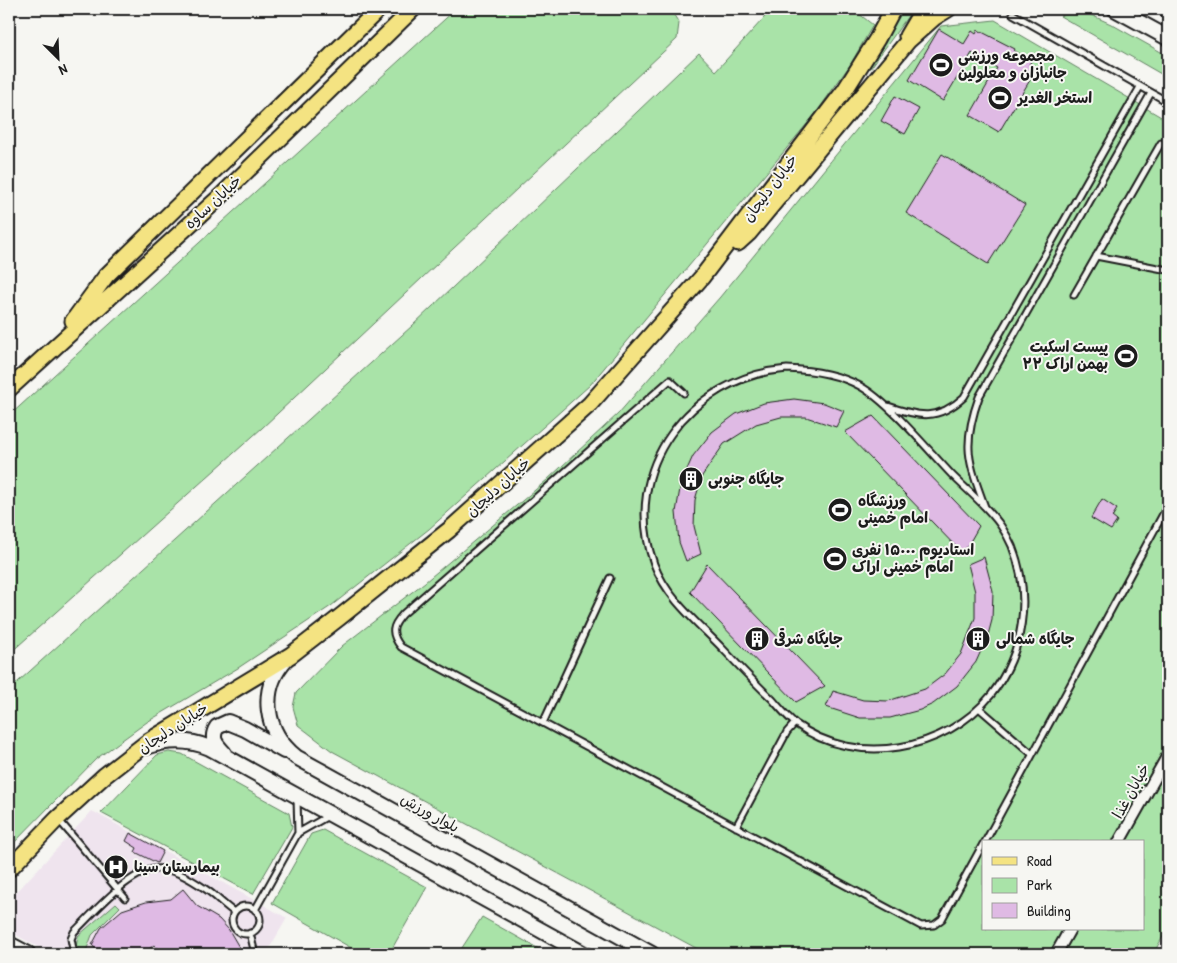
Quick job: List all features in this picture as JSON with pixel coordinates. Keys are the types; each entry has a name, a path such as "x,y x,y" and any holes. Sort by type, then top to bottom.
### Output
{"main road":[{"path":"54,346 106,276 380,9"},
{"name":"خیابان ساوه","path":"9,389 54,346 221,196 413,9"},
{"name":"خیابان دلیجان","path":"9,869 57,819 104,776 136,751 291,654 450,530 590,404 702,276 844,90 893,9"},
{"path":"892,60 923,9"},
{"path":"702,276 749,233 892,60 921,29 948,9"},
{"path":"1115,9 1168,38"},
{"name":"بلوار ورزش","path":"291,654 274,677 268,704 275,734 287,751 652,954"},
{"path":"226,756 215,743 214,734 217,727 228,722 246,729 296,757"},
{"path":"136,751 164,741 183,740 202,744 584,954"},
{"path":"9,944 28,954"}],"street":[{"name":"خیابان غذا","path":"1120,840 1168,754"},
{"path":"1056,954 1069,930"}],"lane":[{"path":"1013,14 1168,102"},
{"path":"885,406 922,416 947,410 964,397 1140,87"},
{"path":"986,510 969,464 968,449 969,424 979,397 1151,93"},
{"path":"1074,295 1161,143"},
{"path":"1096,256 1168,270"},
{"path":"772,370 818,372 847,380 875,395 986,510 1001,525 1014,553 1022,582 1023,613 1013,658 998,684 979,708 952,728 922,742 873,749 840,744 809,732 795,723 669,593 654,563 647,530 646,506 650,481 661,450 679,422 702,400 742,378 772,370"},
{"path":"684,393 670,380 395,623 393,636 401,646 921,926 934,924 942,919 982,847"},
{"path":"986,840 1168,505"},
{"path":"544,724 610,578"},
{"path":"979,708 1032,754"},
{"path":"736,827 788,732 795,723"},
{"path":"234,912 233,926 240,933 250,933 259,923 255,910 298,832 297,796"},
{"path":"298,832 331,814"},
{"path":"57,819 125,898"},
{"path":"74,954 71,940 74,932 118,890 135,876 148,870 161,868 177,873 206,889 234,912"},
{"path":"234,912 247,906 255,910"},
{"path":"250,933 255,954"}],"shaded area":[{"name":"بیمارستان سینا","path":"92,811 287,918 266,954 50,954 9,931 9,900"}],"green space":[{"path":"456,9 670,9 679,23 677,39 262,428 9,654 9,416"},
{"path":"772,9 853,9 873,25 850,65 816,113 590,385 429,529 331,606 238,668 147,722 96,759 9,848 9,690 412,326 699,53 716,71"},
{"path":"900,9 913,9 870,69 868,67"},
{"path":"1080,10 1111,24 1168,56 1168,78 1060,16"},
{"name":"ورزشگاه امام خمینی","path":"995,20 1168,121 1168,928 1153,954 707,954 332,751 298,725 293,707 296,693 342,646 425,582 547,480 618,414 720,297 941,26"},
{"path":"169,752 182,754 289,813 292,827 253,894 101,813 157,755"},
{"path":"323,830 427,887 389,954 362,954 272,903 311,834"},
{"path":"116,903 120,907 92,935 85,954 80,954 76,947 78,936"},
{"path":"482,917 548,954 458,954"}],"building":[{"path":"939,29 964,44 972,31 976,34 978,30 1015,49 1014,51 1031,61 1029,65 1034,68 1028,79 1030,80 999,132 970,115 997,68 972,53 943,101 909,80"},
{"path":"895,96 919,109 905,134 881,121"},
{"path":"942,154 1025,205 988,264 906,213"},
{"name":"جایگاه جنوبی","path":"794,399 824,403 844,411 836,427 806,417 781,417 756,424 724,444 702,476 695,500 694,526 701,554 686,561 679,542 676,512 681,483 693,456 712,432 736,414 764,403"},
{"path":"873,416 979,526 963,554 845,432"},
{"path":"1102,499 1117,509 1112,517 1117,521 1111,530 1091,518"},
{"name":"جایگاه شمالی","path":"984,557 993,591 992,620 988,635 976,662 957,686 933,704 920,710 890,718 860,718 826,707 833,691 863,700 888,701 925,689 945,674 961,654 975,618 975,592 968,564"},
{"name":"جایگاه شرقی","path":"707,564 825,686 796,702 690,592"},
{"path":"130,833 163,851 157,863 135,852 137,848 126,841"},
{"path":"183,889 197,906 219,919 229,930 243,954 162,954 154,945 143,954 100,954 92,945 101,928 122,910 146,902 171,899"}],"place":[{"name":"مجموعه ورزشی جانبازان و معلولین","path":"941,65"},
{"name":"استخر الغدیر","path":"1000,98"},
{"name":"پیست اسکیت ۲۲ بهمن اراک","path":"1126,356"},
{"name":"جایگاه جنوبی","path":"691,479"},
{"name":"ورزشگاه امام خمینی","path":"840,510"},
{"name":"استادیوم ۱۵۰۰۰ نفری امام خمینی اراک","path":"835,559"},
{"name":"جایگاه شرقی","path":"757,639"},
{"name":"جایگاه شمالی","path":"978,639"},
{"name":"بیمارستان سینا","path":"116,867"}]}
